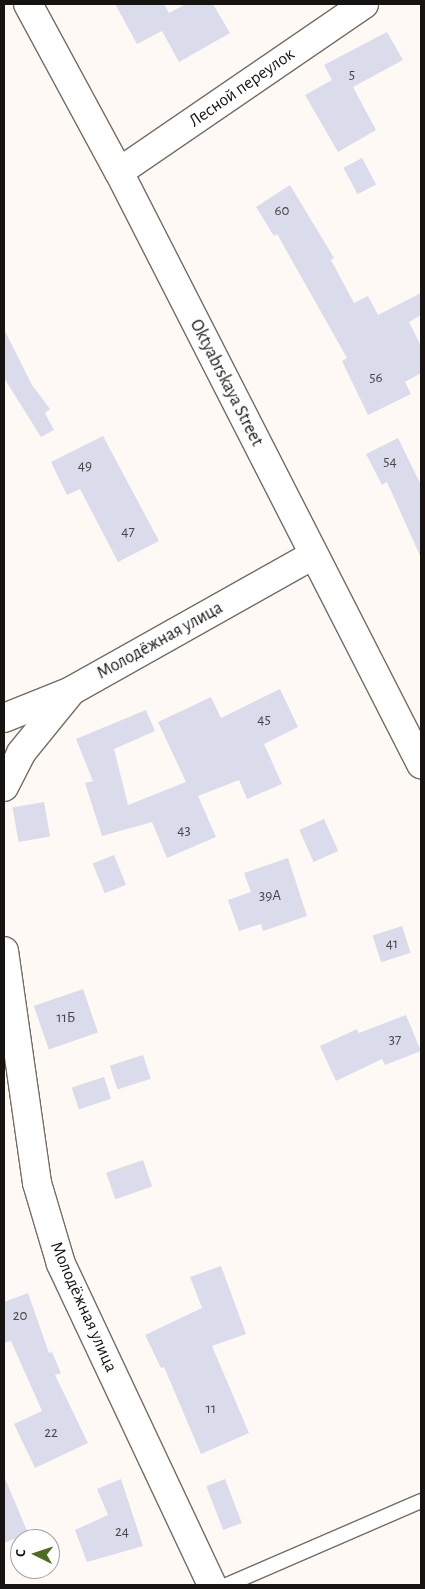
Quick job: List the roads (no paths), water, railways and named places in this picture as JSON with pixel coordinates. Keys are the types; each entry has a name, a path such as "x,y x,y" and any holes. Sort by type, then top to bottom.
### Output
{"street":[{"name":"Oktyabrskaya Street","path":"28,4 120,172 313,555 421,764"},
{"name":"Лесной переулок","path":"120,172 364,4"},
{"name":"Молодёжная улица","path":"4,718 71,691 313,555"},
{"path":"4,786 21,753 71,691"},
{"name":"Молодёжная улица","path":"4,951 36,1183 61,1264 212,1585"}],"lane":[{"path":"227,1585 421,1501"}]}
